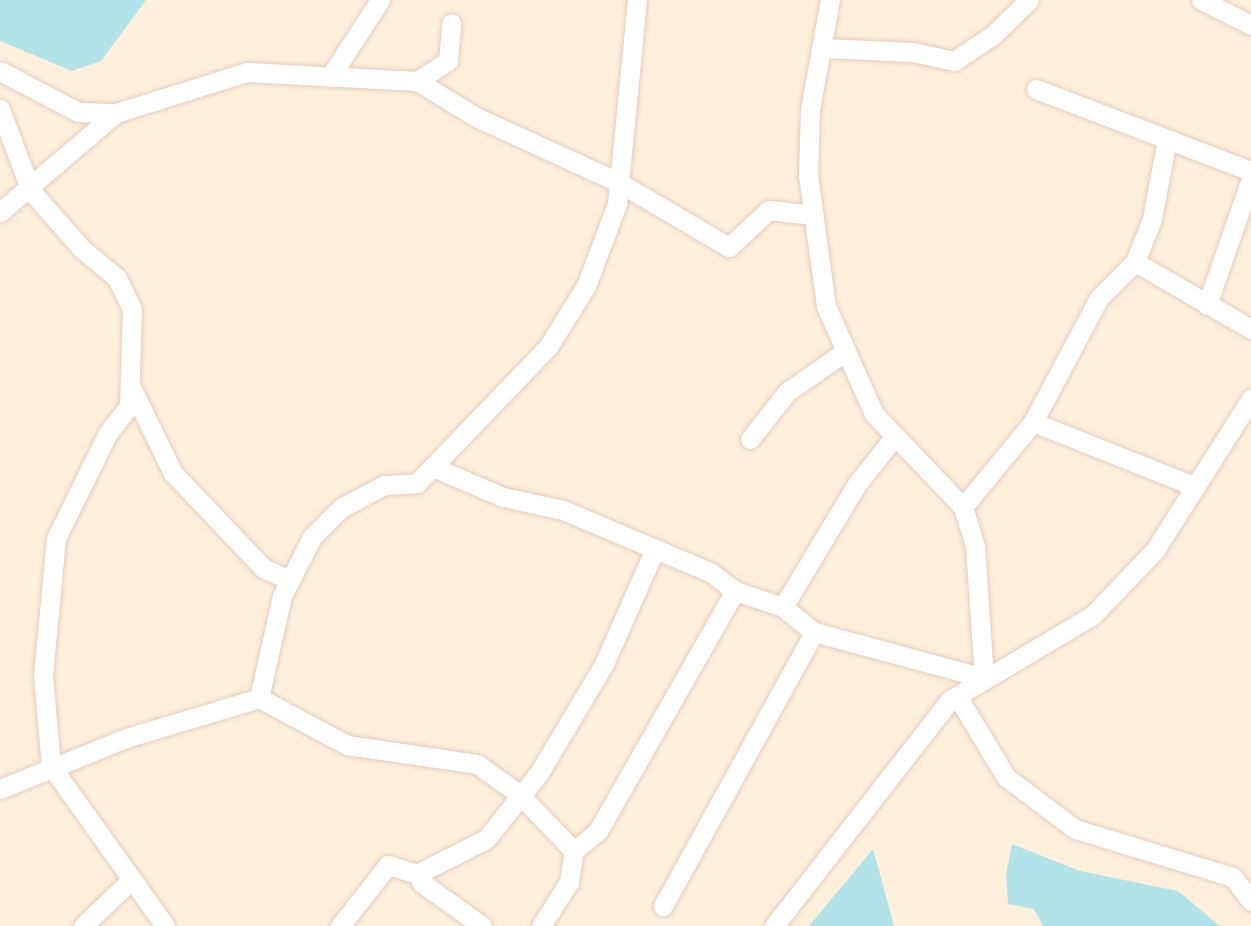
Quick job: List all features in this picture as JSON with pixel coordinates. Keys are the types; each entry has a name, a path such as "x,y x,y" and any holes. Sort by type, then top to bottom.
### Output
{"street":[{"path":"330,77 380,0"},
{"path":"259,698 290,580 312,537 341,508 384,485 417,483 548,347 586,286 612,224 635,62 632,33 637,0"},
{"path":"830,0 810,109 814,215 826,306 874,414 963,507 975,546 984,678"},
{"path":"823,48 913,52 954,61 993,35 1029,0"},
{"path":"1201,0 1251,25"},
{"path":"417,81 448,61 452,23"},
{"path":"0,71 78,112 116,113 247,72 417,81 476,117 618,182 729,247 769,211 814,215"},
{"path":"1036,89 1251,171"},
{"path":"0,109 31,191 82,249 117,278 132,309 129,406 108,433 56,538 43,675 51,766 165,926"},
{"path":"0,212 31,191 116,113"},
{"path":"963,507 1033,422 1099,298 1135,262 1152,219 1167,139"},
{"path":"1207,305 1251,179"},
{"path":"1135,262 1251,329"},
{"path":"750,439 787,392 846,351"},
{"path":"131,386 173,473 263,568 290,580"},
{"path":"774,926 957,696 1093,615 1155,550 1251,399"},
{"path":"1033,422 1196,487"},
{"path":"783,607 857,484 895,436"},
{"path":"433,467 503,497 563,510 710,572 735,591 783,607 814,632 984,678"},
{"path":"417,874 486,839 519,794 539,773 604,664 655,549"},
{"path":"541,926 569,882 574,851 598,831 735,591"},
{"path":"663,906 814,632"},
{"path":"957,696 1006,777 1075,829 1233,877 1251,901"},
{"path":"0,789 51,766 259,698 347,745 477,764 519,794 574,851"},
{"path":"340,926 388,865 417,874 482,926"},
{"path":"83,926 132,879"}],"water":[{"path":"0,0 146,0 101,61 72,71 0,41"},
{"path":"1012,844 1080,871 1178,891 1220,926 1043,926 1034,909 1008,904 1006,875"},
{"path":"873,849 894,926 809,926"}]}
